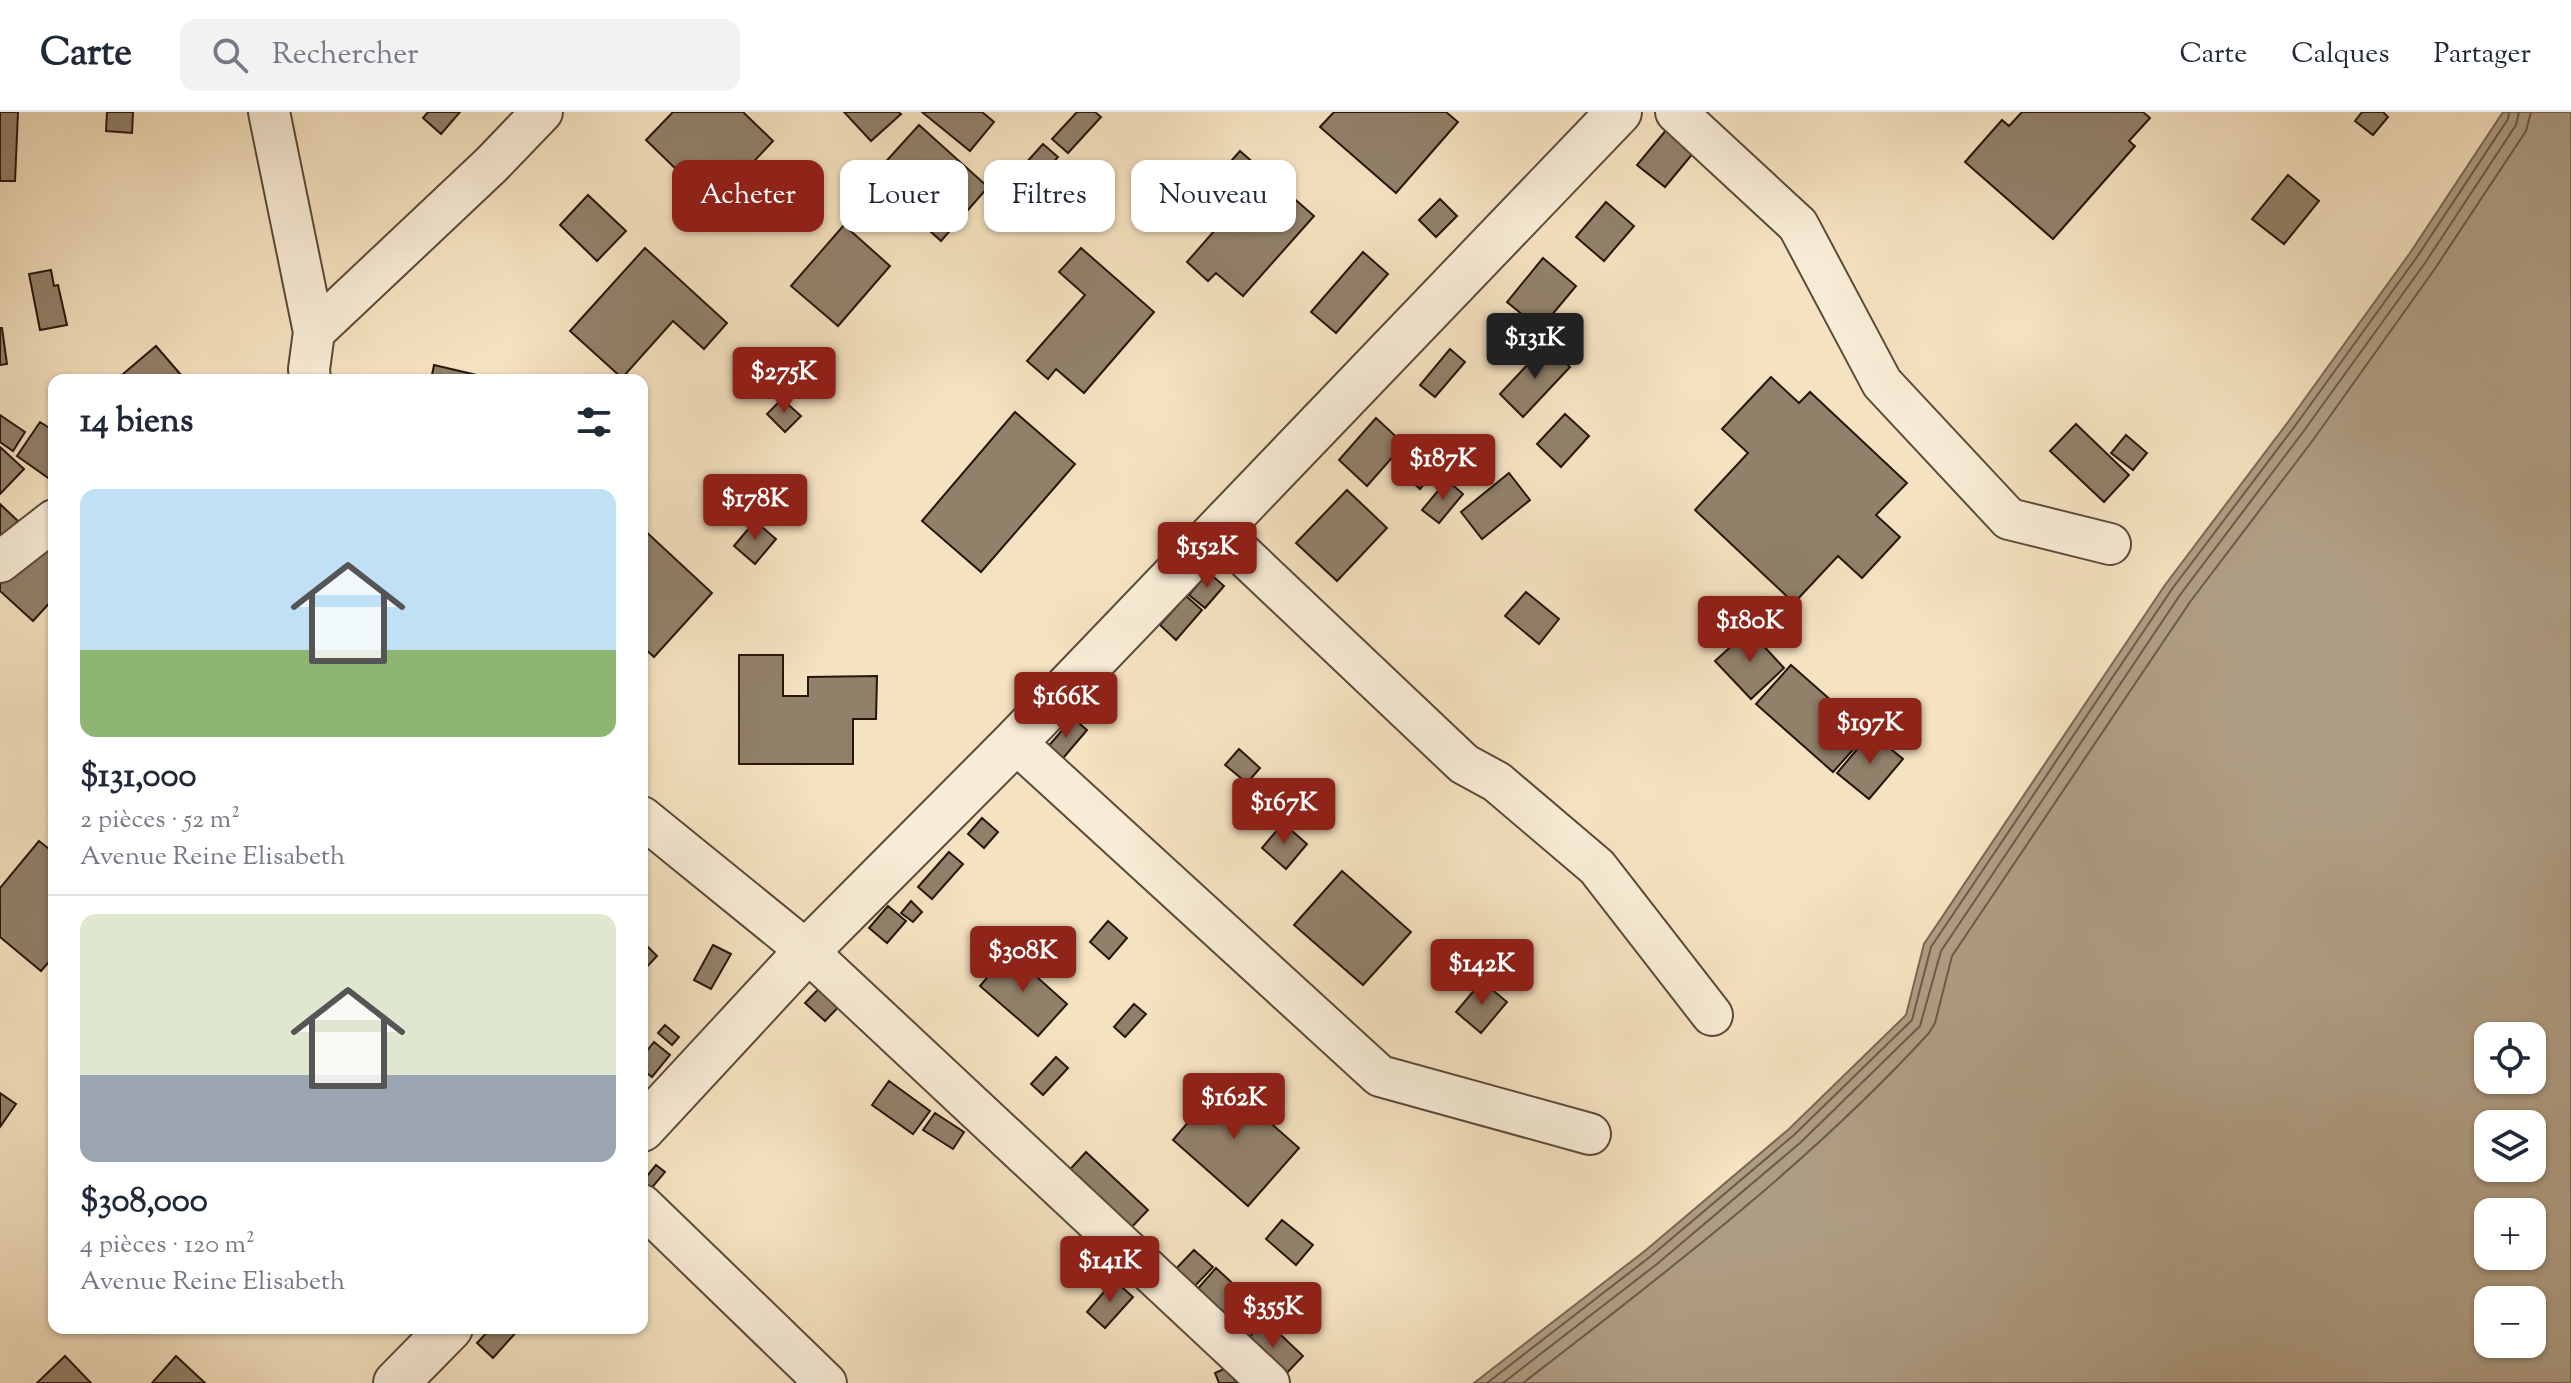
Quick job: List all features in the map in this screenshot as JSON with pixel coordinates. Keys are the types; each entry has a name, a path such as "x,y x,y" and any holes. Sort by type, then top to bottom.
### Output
{"street":[{"path":"269,112 305,365"},
{"path":"305,365 542,112"},
{"path":"648,1123 807,951 1015,742 1619,112"},
{"path":"1676,112 1798,225 1882,383 2009,519 2110,544"},
{"path":"0,562 48,525"},
{"path":"1218,531 1464,764 1497,782 1597,867 1712,1015"},
{"path":"1015,742 1380,1076 1590,1134"},
{"path":"648,822 807,951 1269,1383"},
{"path":"648,1211 826,1383"},
{"path":"396,1383 444,1334"}],"water":[{"path":"2503,112 2571,112 2571,1383 1474,1383 1646,1250 1789,1129 1906,1015 1924,944 2165,585 2410,253"}],"building":[{"path":"0,112 18,112 15,181 0,181"},
{"path":"107,112 133,112 132,133 106,131"},
{"path":"428,112 460,112 441,134 423,118"},
{"path":"673,112 743,112 773,141 755,160 672,160 672,165 646,140"},
{"path":"844,112 898,112 901,114 871,141"},
{"path":"922,112 982,112 994,122 970,151"},
{"path":"1077,112 1095,112 1101,117 1068,153 1052,139"},
{"path":"1334,112 1446,112 1458,122 1396,193 1320,127"},
{"path":"2022,112 2143,112 2150,118 2129,141 2135,146 2053,239 1965,162 2002,120 2009,126"},
{"path":"2362,112 2383,112 2388,117 2373,135 2355,121"},
{"path":"919,125 958,160 887,160"},
{"path":"1667,129 1694,152 1665,187 1637,165"},
{"path":"1043,144 1058,157 1055,160 1029,160"},
{"path":"1240,151 1250,160 1232,160"},
{"path":"968,169 984,183 984,192 968,210"},
{"path":"2288,175 2319,201 2284,244 2252,219"},
{"path":"588,195 626,231 597,261 560,225"},
{"path":"1440,199 1457,216 1436,237 1419,220"},
{"path":"1296,200 1314,216 1243,296 1216,273 1208,281 1187,262 1213,232 1296,232"},
{"path":"1606,202 1634,226 1604,261 1576,237"},
{"path":"840,230 852,232 890,266 838,326 791,286"},
{"path":"931,232 949,232 941,241"},
{"path":"645,248 727,323 704,349 673,321 626,374 618,374 570,331"},
{"path":"1081,248 1154,312 1084,393 1056,369 1048,379 1027,361 1085,295 1059,272"},
{"path":"1363,252 1388,274 1336,333 1311,312"},
{"path":"1543,258 1576,286 1540,329 1507,302"},
{"path":"51,270 54,286 58,285 67,325 40,330 29,274"},
{"path":"0,328 7,364 0,365"},
{"path":"1546,345 1570,367 1523,417 1500,394"},
{"path":"156,346 180,374 123,374"},
{"path":"1450,349 1465,362 1435,397 1420,385"},
{"path":"434,365 472,374 432,374"},
{"path":"1771,377 1799,403 1810,392 1907,483 1876,515 1900,537 1862,578 1838,556 1794,603 1695,510 1748,453 1722,429"},
{"path":"782,399 801,416 785,432 767,414"},
{"path":"1015,412 1075,464 981,572 922,521"},
{"path":"1565,414 1589,436 1561,467 1537,444"},
{"path":"0,415 25,432 13,451 0,442"},
{"path":"1376,418 1404,444 1367,486 1339,460"},
{"path":"40,422 48,427 48,478 17,456"},
{"path":"2076,424 2129,475 2104,502 2050,451"},
{"path":"2126,435 2147,453 2133,470 2111,453"},
{"path":"0,447 24,469 0,494"},
{"path":"1423,452 1439,466 1420,489 1404,475"},
{"path":"1509,473 1530,500 1482,539 1461,512"},
{"path":"1447,480 1463,494 1439,523 1422,510"},
{"path":"1347,490 1387,528 1337,581 1296,543"},
{"path":"0,504 18,521 0,540"},
{"path":"755,521 776,539 755,564 734,546"},
{"path":"648,534 712,593 654,657 648,652"},
{"path":"45,536 48,539 48,605 33,621 0,591 0,584"},
{"path":"1208,572 1224,586 1205,608 1189,595"},
{"path":"1526,592 1559,619 1539,644 1505,616"},
{"path":"1186,596 1202,610 1176,640 1160,625"},
{"path":"1749,630 1784,668 1751,699 1715,661"},
{"path":"739,655 783,655 783,696 808,696 808,677 877,676 876,719 853,719 853,764 739,764"},
{"path":"1791,665 1868,733 1833,772 1756,704"},
{"path":"1073,718 1087,730 1059,763 1045,750"},
{"path":"1871,733 1903,759 1869,799 1837,773"},
{"path":"1239,749 1260,768 1247,783 1225,765"},
{"path":"982,818 998,832 984,848 968,834"},
{"path":"1283,823 1307,844 1286,869 1262,848"},
{"path":"39,841 48,848 48,963 41,971 0,937 0,888"},
{"path":"949,852 963,864 932,899 918,887"},
{"path":"1342,871 1411,932 1363,985 1294,925"},
{"path":"911,901 922,912 913,922 901,913"},
{"path":"888,906 906,921 887,943 869,928"},
{"path":"1108,921 1127,938 1109,959 1090,942"},
{"path":"713,945 731,954 711,989 694,980"},
{"path":"648,947 657,956 648,966"},
{"path":"1009,952 1067,1004 1038,1036 980,986"},
{"path":"830,977 850,995 825,1021 805,1003"},
{"path":"1482,981 1507,1002 1481,1033 1456,1012"},
{"path":"1134,1004 1146,1014 1125,1037 1114,1027"},
{"path":"665,1025 679,1037 672,1045 658,1033"},
{"path":"654,1042 670,1055 652,1077 648,1074 648,1050"},
{"path":"1056,1057 1068,1068 1043,1095 1031,1084"},
{"path":"1201,1077 1216,1090 1224,1082 1299,1148 1248,1206 1173,1140 1202,1106 1186,1093"},
{"path":"889,1081 930,1111 913,1134 872,1105"},
{"path":"0,1093 16,1104 0,1127"},
{"path":"935,1113 964,1132 953,1149 923,1130"},
{"path":"1086,1152 1148,1210 1126,1233 1064,1176"},
{"path":"656,1165 665,1172 648,1192 648,1175"},
{"path":"1282,1220 1313,1245 1296,1265 1266,1239"},
{"path":"1194,1250 1213,1267 1189,1292 1170,1275"},
{"path":"1216,1268 1257,1306 1234,1330 1194,1293"},
{"path":"1114,1280 1133,1297 1105,1328 1087,1312"},
{"path":"1265,1320 1303,1356 1280,1380 1243,1344"},
{"path":"485,1334 515,1334 493,1358 477,1343"},
{"path":"65,1356 91,1383 37,1383"},
{"path":"176,1356 205,1383 152,1383"},
{"path":"1228,1367 1236,1383 1219,1383 1215,1373"}]}
